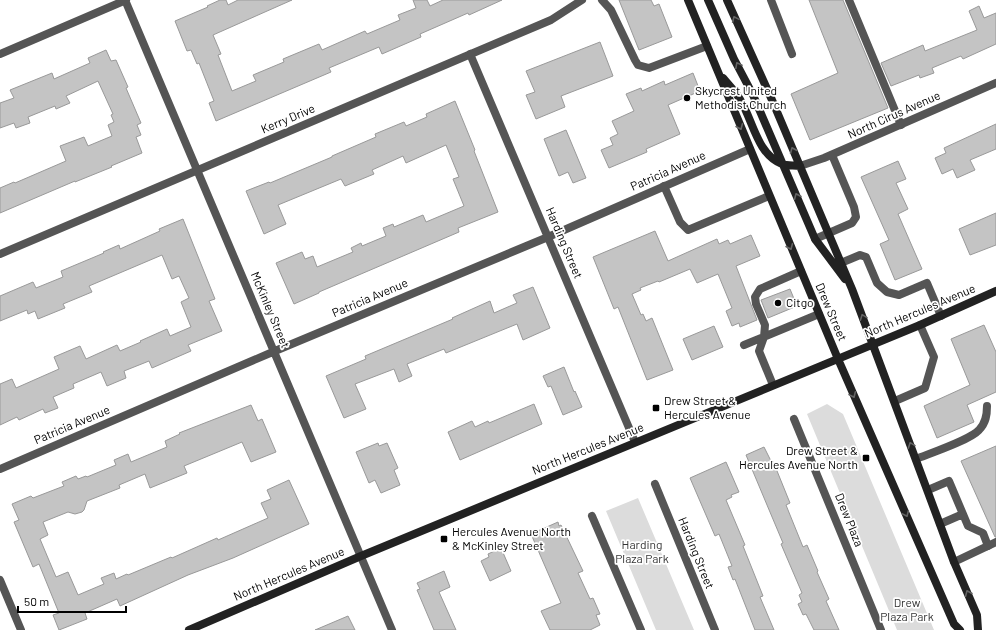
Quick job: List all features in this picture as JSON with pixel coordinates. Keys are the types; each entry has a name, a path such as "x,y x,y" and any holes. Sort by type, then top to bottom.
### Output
{"main road":[{"name":"Drew Street","path":"688,0 800,271 954,624 960,630"},
{"name":"Drew Street","path":"708,0 734,59 753,95 815,239 838,264"},
{"name":"Drew Street","path":"726,0 772,100 829,234 838,264 852,289 954,562 977,615 978,630"},
{"path":"717,69 742,101 762,146 768,154 774,160 783,164 800,166"},
{"name":"North Hercules Avenue","path":"189,630 361,556 873,345 996,291"}],"street":[{"path":"0,54 126,0"},
{"name":"McKinley Street","path":"126,0 392,630"},
{"name":"Kerry Drive","path":"0,254 551,20 582,0"},
{"path":"602,0 611,10 638,65 649,68 707,46"},
{"path":"771,0 792,54"},
{"path":"849,0 901,125"},
{"name":"Harding Street","path":"470,54 635,442"},
{"name":"North Cirus Avenue","path":"800,166 832,155 996,83"},
{"name":"Patricia Avenue","path":"0,469 750,149"},
{"path":"815,239 852,223 856,217 854,207 832,155"},
{"path":"664,186 680,222 688,230 769,196"},
{"path":"838,264 860,255 866,257 876,283 887,292 899,295 927,282 941,316"},
{"path":"773,385 759,351 764,337 765,325 756,304 755,297 760,289 800,271"},
{"path":"744,345 819,314"},
{"path":"895,401 925,388 934,357 920,325"},
{"path":"916,459 970,436 978,431 986,419 987,406"},
{"name":"Drew Plaza","path":"794,419 881,630"},
{"path":"928,490 949,481 968,526 983,533 992,544 954,562"},
{"name":"Harding Street","path":"655,484 715,630"},
{"path":"940,524 963,514"},
{"path":"592,516 641,630"},
{"path":"0,580 21,630"}],"green space":[{"name":"Drew Plaza Park","path":"827,404 843,414 934,630 897,630 807,414"},
{"name":"Harding Plaza Park","path":"638,498 694,630 656,630 606,511"}],"building":[{"path":"220,0 226,0 228,5 238,0 292,0 213,35 221,54 218,55 232,91 256,81 253,75 284,62 283,59 319,44 322,50 365,31 367,34 400,20 398,15 416,8 413,0 427,0 430,6 443,0 502,0 469,15 468,13 420,34 421,37 382,54 379,47 329,68 331,72 216,121 209,103 214,101 199,63 197,64 191,50 187,51 175,21 208,7 207,6"},
{"path":"619,0 651,0 654,6 659,4 672,37 639,50"},
{"path":"809,0 843,0 888,108 810,140 791,94 838,73"},
{"path":"979,6 984,18 996,13 996,44 963,59 961,56 932,68 934,73 920,78 919,75 891,86 881,63 923,45 925,51 977,30 969,11"},
{"path":"600,42 613,76 561,96 565,107 536,119 526,95 535,92 526,71"},
{"path":"106,50 111,61 116,60 141,123 137,125 141,135 136,137 142,153 111,166 112,167 0,213 0,188 66,161 60,146 84,137 88,146 112,136 108,125 114,122 111,115 113,114 98,81 66,96 70,103 56,109 55,106 28,117 30,123 16,128 14,123 0,128 0,103 14,98 10,90 52,73 54,79 90,63 88,58"},
{"path":"693,73 700,91 668,105 680,134 646,149 647,152 609,168 601,150 613,145 610,138 618,134 612,121 634,111 626,94 641,88 642,91 664,81 665,85"},
{"path":"455,101 498,212 458,228 459,232 294,304 276,263 302,252 305,259 313,256 317,267 353,252 351,248 361,243 362,246 386,236 383,228 393,224 394,227 423,215 426,222 464,206 453,179 459,177 446,145 406,163 403,156 372,170 374,174 345,186 341,179 278,205 286,224 264,234 246,191 269,182 270,183 332,157 376,137 375,134 404,122 406,126 427,117 426,114"},
{"path":"996,124 996,149 970,160 975,170 957,178 953,169 942,174 935,158 946,153 944,148"},
{"path":"566,130 586,178 573,183 568,172 559,176 544,139"},
{"path":"898,161 906,179 896,183 908,209 898,214 922,269 895,280 880,244 889,240 861,177"},
{"path":"996,213 996,245 970,255 959,229"},
{"path":"183,219 215,299 209,301 222,331 188,345 191,351 152,368 149,361 124,371 126,378 107,386 101,372 73,384 74,388 53,397 58,408 45,413 43,409 19,420 17,417 0,425 0,384 12,379 16,388 59,369 54,357 80,346 86,359 117,345 120,351 167,329 170,336 191,327 181,302 189,298 179,276 172,279 162,255 89,286 92,292 63,304 65,308 38,319 35,311 28,314 27,310 0,321 0,296 33,282 36,288 63,277 61,271 119,245 120,249 160,231 159,229"},
{"path":"655,231 668,261 717,239 719,244 728,240 730,244 751,235 760,256 736,266 757,320 740,327 739,323 732,326 726,311 732,308 718,274 697,283 690,269 640,288 641,290 632,294 641,315 643,314 646,321 652,318 673,370 647,380 618,307 614,309 593,257"},
{"path":"533,287 550,328 523,340 517,324 446,353 444,349 407,364 412,376 399,382 394,369 355,384 366,409 344,418 326,376 366,359 365,356 453,319 452,318 490,301 494,313 517,303 513,295"},
{"name":"Citgo","path":"790,289 797,306 768,318 761,300"},
{"path":"984,325 996,352 996,392 967,405 974,422 937,438 924,406 970,385 951,339"},
{"path":"714,326 723,347 692,360 683,339"},
{"path":"564,367 582,407 563,415 551,386 548,387 543,376"},
{"path":"534,404 542,424 460,460 448,432 472,421 475,427 488,421 489,423"},
{"path":"251,405 258,421 262,419 276,452 251,462 242,442 184,466 187,473 150,488 145,474 119,485 120,488 87,501 82,512 75,514 68,512 43,522 48,535 40,539 56,577 68,572 78,595 104,584 101,578 114,573 116,579 171,557 172,558 217,538 218,540 268,518 261,503 271,499 267,490 289,480 309,524 233,558 188,575 120,606 117,599 85,613 87,619 59,630 53,615 59,613 39,564 33,567 14,522 19,520 12,504 31,496 33,498 64,486 62,482 76,476 78,479 87,477 116,465 114,460 128,454 131,462 167,447 165,441 180,434 179,433"},
{"path":"378,443 379,446 387,443 398,468 394,470 400,485 381,493 375,480 369,483 356,452"},
{"path":"996,446 996,537 995,537 961,461"},
{"path":"764,447 771,461 773,461 790,503 786,505 803,547 807,545 829,599 826,601 839,630 814,630 806,614 803,615 798,604 802,602 799,595 802,593 746,455"},
{"path":"726,462 739,492 731,495 732,497 726,500 745,545 743,546 763,596 760,597 774,630 755,630 735,579 733,580 728,567 732,566 719,534 715,536 690,478"},
{"path":"558,522 559,526 561,525 583,571 578,573 590,599 593,598 600,614 596,615 600,625 590,630 550,630 541,611 561,603 531,534"},
{"path":"501,548 511,571 490,581 481,561 489,557 488,554"},
{"path":"444,571 450,587 439,592 456,630 434,630 417,590 420,589 417,583"},
{"path":"348,616 355,630 315,630"}],"place":[{"name":"Skycrest United Methodist Church","path":"687,98"},
{"name":"Citgo","path":"778,303"},
{"name":"Drew Street & Hercules Avenue","path":"656,408"},
{"name":"Drew Street & Hercules Avenue North","path":"866,458"},
{"name":"Hercules Avenue North & McKinley Street","path":"444,539"}]}
